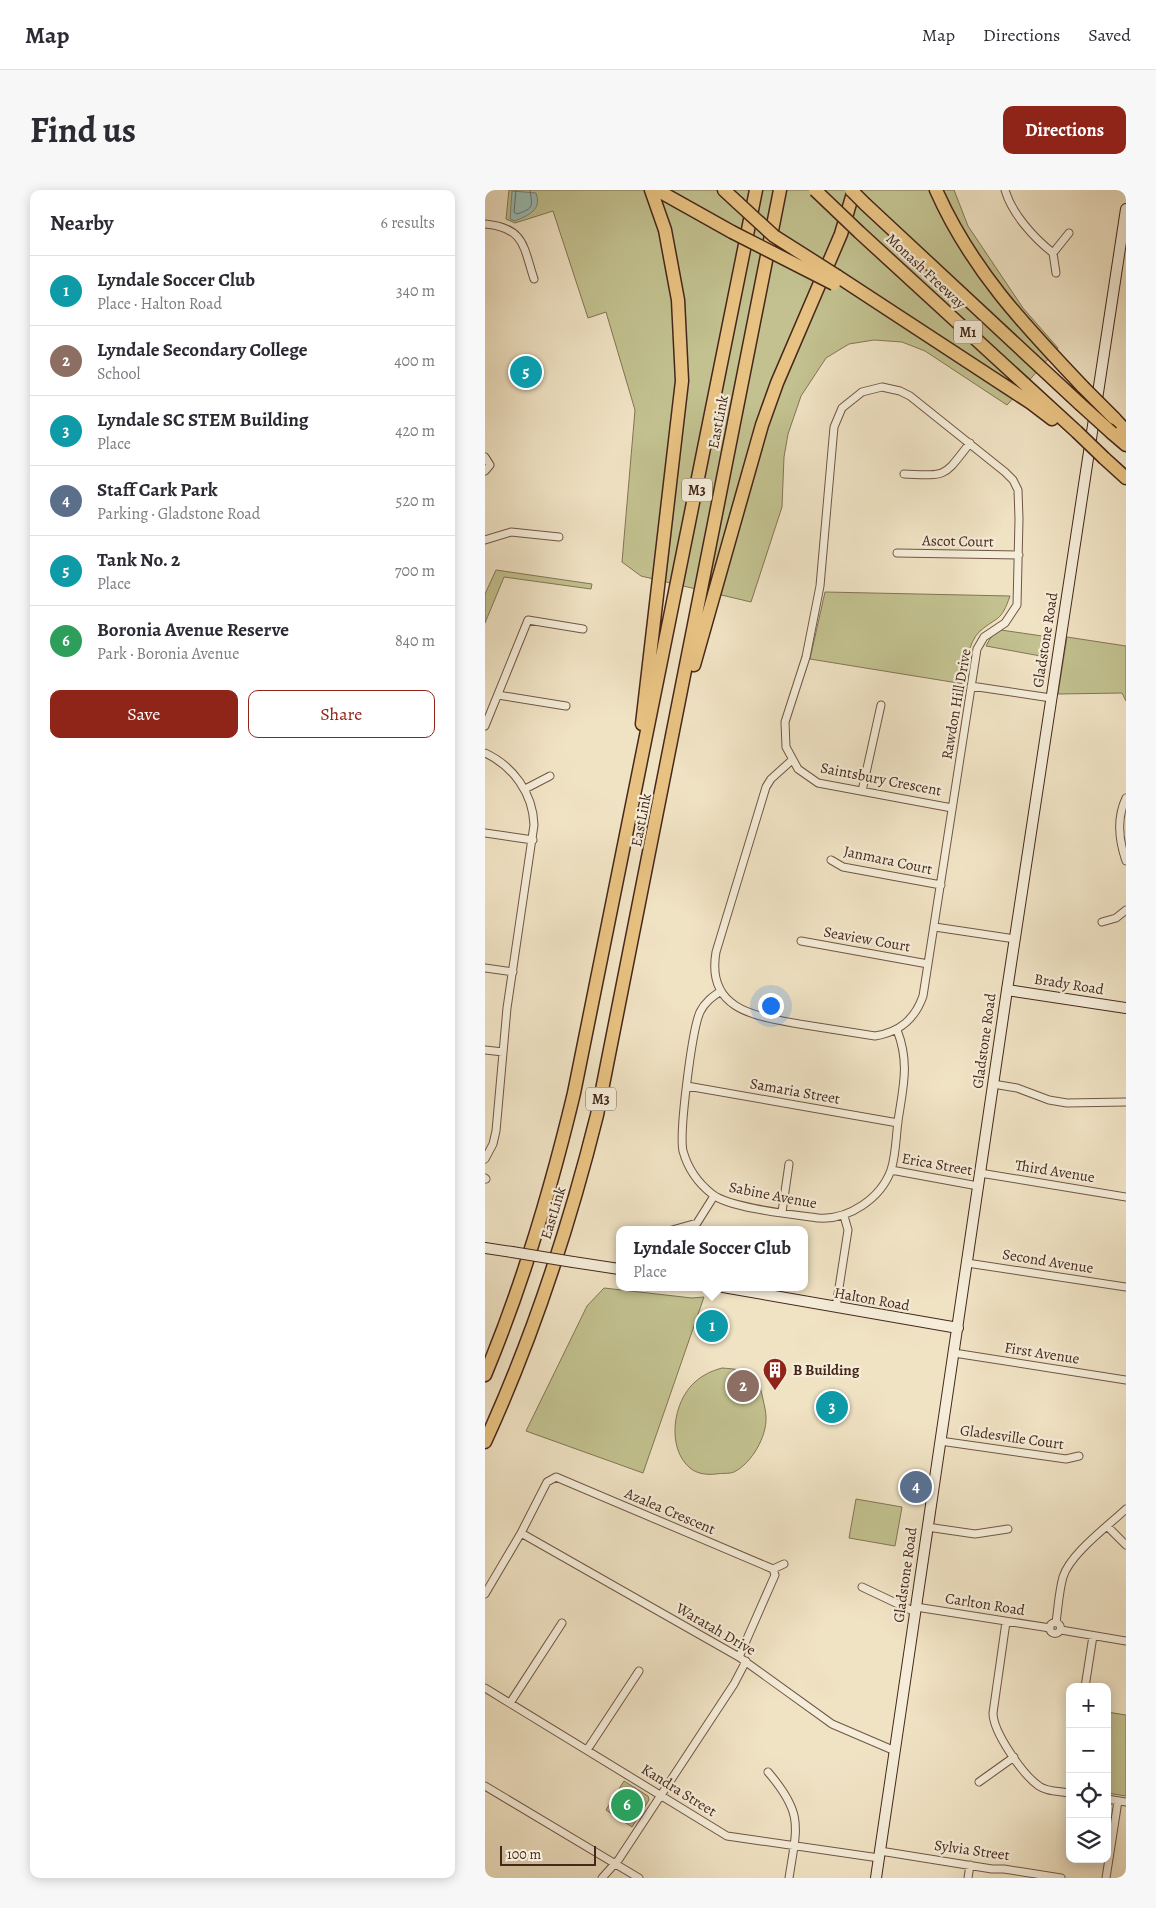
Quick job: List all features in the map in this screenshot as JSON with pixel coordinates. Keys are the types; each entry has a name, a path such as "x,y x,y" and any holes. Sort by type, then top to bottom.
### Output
{"highway":[{"path":"724,190 774,236 836,280 905,320 1031,403 1076,434 1126,478"},
{"name":"EastLink","path":"485,1375 521,1284 563,1140 586,1040 756,190"},
{"name":"EastLink","path":"485,1442 543,1299 586,1159 606,1078 780,190"},
{"name":"Monash Freeway","path":"815,190 1076,434"},
{"path":"672,743 762,425 777,383 841,234 852,190"},
{"name":"Monash Freeway","path":"852,190 1126,445"},
{"path":"936,190 956,231 991,285 1013,313 1126,431"},
{"path":"654,192 732,232 836,280"},
{"path":"636,789 682,381 678,300 665,230 654,192"}],"main road":[{"name":"Gladstone Road","path":"876,1878 1007,990 1126,209"},
{"name":"Brady Road","path":"1007,990 1126,1008"},
{"path":"485,1248 616,1269"},
{"name":"Halton Road","path":"745,1291 957,1328"}],"street":[{"path":"1005,190 1015,212 1044,246 1053,253 1056,273"},
{"path":"485,224 501,226 513,232 522,243 534,279"},
{"path":"1053,253 1069,233"},
{"name":"Rawdon Hill Drive","path":"787,752 784,740 785,722 806,657 820,586 835,427 842,408 851,399 873,388 900,391 910,396 971,442 1013,480 1018,490 1019,556 1017,605 1005,623 989,632 979,645 923,996 919,1009 910,1021 897,1030 875,1036 752,1016 733,1005 721,991 715,977 714,964 719,942 766,787 771,779 791,761"},
{"path":"904,474 941,475 947,472 971,442"},
{"path":"485,457 490,465 485,471"},
{"path":"485,540 511,532 559,537"},
{"name":"Ascot Court","path":"897,553 1019,556"},
{"path":"485,726 528,620 583,629"},
{"path":"971,686 1051,698"},
{"path":"498,695 566,706"},
{"path":"862,791 881,704"},
{"name":"Saintsbury Crescent","path":"787,752 791,761 803,774 818,783 952,808"},
{"path":"485,753 510,769 525,789 534,816 533,840 503,1052 495,1138 485,1159"},
{"path":"525,789 550,776"},
{"path":"1126,798 1119,827 1121,847 1126,861"},
{"path":"485,833 533,840"},
{"name":"Janmara Court","path":"831,860 843,867 941,885"},
{"path":"1102,922 1116,918 1126,910"},
{"path":"935,927 1015,939"},
{"name":"Seaview Court","path":"801,941 928,964"},
{"path":"485,968 513,972"},
{"name":"Sabine Avenue","path":"721,991 710,998 698,1017 681,1130 683,1151 691,1171 714,1196 733,1203 819,1218 844,1216 865,1204 879,1189 891,1170 906,1064 897,1030"},
{"path":"485,1050 503,1052"},
{"path":"993,1084 1017,1088 1049,1100 1067,1103 1126,1102"},
{"name":"Samaria Street","path":"687,1086 898,1123"},
{"path":"782,1212 789,1164"},
{"name":"Erica Street","path":"891,1170 978,1186"},
{"name":"Third Avenue","path":"980,1173 1126,1197"},
{"path":"686,1226 697,1223 714,1196"},
{"path":"836,1308 848,1230 844,1216"},
{"name":"Second Avenue","path":"967,1263 1126,1287"},
{"name":"First Avenue","path":"954,1354 1126,1380"},
{"name":"Gladesville Court","path":"940,1440 1066,1459 1079,1456"},
{"name":"Azalea Crescent","path":"521,1533 547,1482 556,1477 773,1569"},
{"path":"1050,1628 1056,1623 1063,1576 1067,1568 1078,1554 1126,1509"},
{"path":"1108,1527 1126,1545"},
{"path":"927,1528 975,1534 1009,1529"},
{"path":"485,1594 521,1533"},
{"name":"Waratah Drive","path":"521,1533 745,1661 832,1724 895,1750"},
{"path":"601,1878 615,1864 734,1684 745,1661 775,1576 773,1569 784,1564"},
{"name":"Carlton Road","path":"862,1587 915,1610 1050,1628 1054,1634 1061,1630"},
{"path":"1006,1622 993,1721 995,1728 1014,1756 1039,1786 1066,1792"},
{"path":"510,1703 562,1623"},
{"path":"1056,1623 1060,1625 1061,1630 1126,1640"},
{"path":"1086,1683 1093,1636"},
{"path":"587,1750 639,1671"},
{"name":"Kandra Street","path":"485,1688 727,1836 879,1854"},
{"path":"979,1782 1014,1756"},
{"path":"768,1772 786,1793 795,1820 794,1845 789,1878"},
{"path":"485,1786 639,1878"},
{"path":"1111,1800 1126,1802"},
{"path":"1106,1878 1118,1801"},
{"name":"Sylvia Street","path":"879,1854 1056,1878"},
{"path":"968,1878 970,1865"}],"shaded area":[{"path":"509,190 954,190 968,226 1023,308 1058,348 1007,405 925,351 902,342 874,340 849,344 826,358 801,396 788,434 784,457 782,507 751,602 641,576 622,562 635,410 606,312 588,318 553,211 515,223 506,219"},
{"path":"496,570 592,584 591,589 504,577 485,623 485,594"},
{"path":"825,592 1010,596 1001,615 980,631 972,642 964,684 810,659"},
{"path":"1001,630 1049,637 1046,657 986,646 991,637"},
{"path":"1067,637 1126,646 1126,701 1122,693 1058,694"},
{"path":"604,1288 616,1289 616,1291 692,1298 704,1297 643,1473 526,1431 587,1306"},
{"path":"722,1368 743,1371 756,1380 763,1399 766,1424 757,1448 741,1468 730,1473 702,1474 690,1468 682,1459 675,1437 677,1412 687,1390 695,1382 714,1370"},
{"path":"856,1499 902,1507 895,1546 849,1538"},
{"path":"1111,1713 1126,1715 1126,1796 1111,1794"},
{"path":"624,1781 648,1796 649,1800 632,1827 606,1810"}],"water":[{"path":"512,191 536,193 537,199 536,208 533,211 515,221 510,219"}],"place":[{"name":"Tank No. 2","path":"526,372"},
{"name":"Lyndale Soccer Club","path":"712,1326"},
{"name":"Lyndale Secondary College","path":"743,1386"},
{"name":"B Building","path":"775,1391"},
{"name":"Lyndale SC STEM Building","path":"832,1407"},
{"name":"Staff Cark Park","path":"916,1487"},
{"name":"Boronia Avenue Reserve","path":"627,1805"}]}
